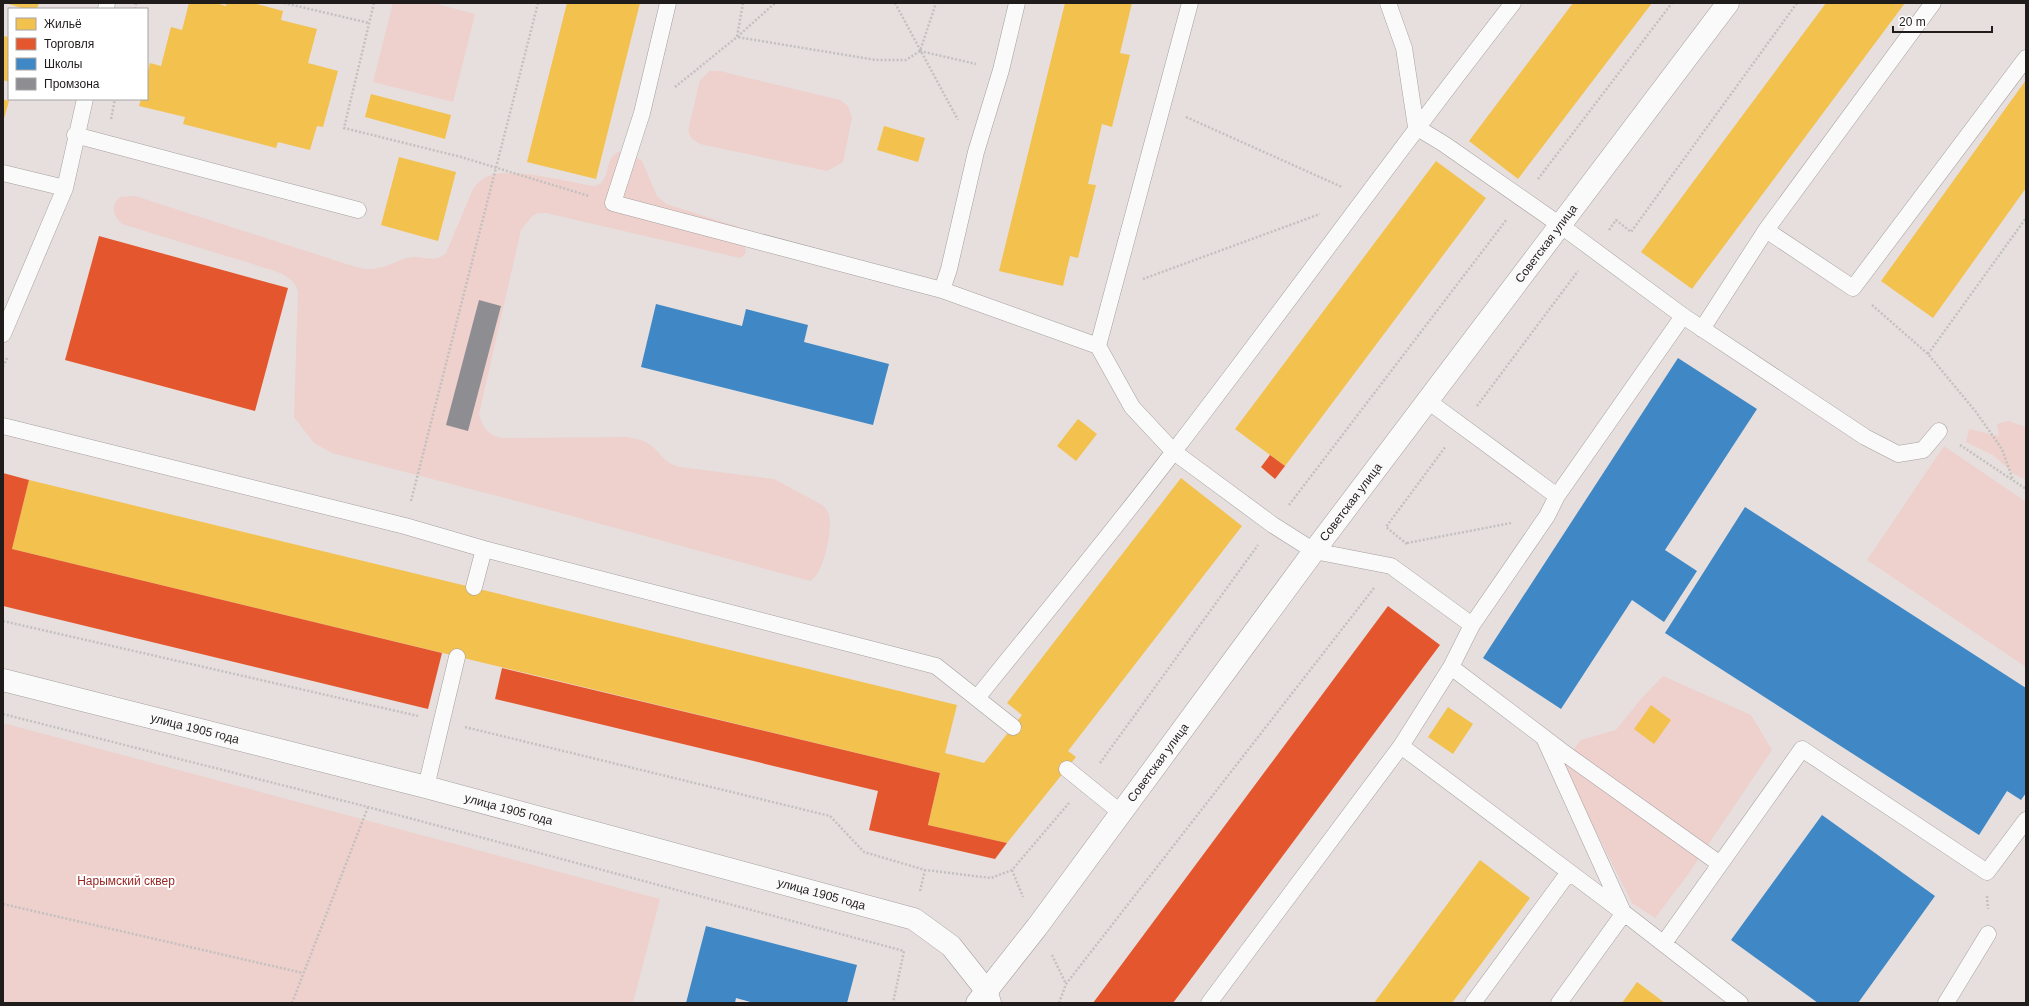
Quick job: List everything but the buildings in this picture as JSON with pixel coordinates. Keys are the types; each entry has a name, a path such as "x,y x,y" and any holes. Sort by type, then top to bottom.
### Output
{"street":[{"name":"Советская улица","path":"984,999 1120,812 1314,551 1728,3"},
{"name":"улица 1905 года","path":"3,680 426,787 914,919 951,946 984,999"}],"lane":[{"path":"668,3 642,113 613,203 942,290 1098,346 1132,407 1174,452 1273,525 1314,551 1391,566 1472,625"},
{"path":"942,290 949,269 976,152 1001,70 1017,3"},
{"path":"1098,346 1190,3"},
{"path":"1388,3 1404,48 1416,127"},
{"path":"977,698 1174,452 1366,197 1416,127 1512,3"},
{"path":"1702,329 1766,230 1933,3"},
{"path":"1766,230 1853,288 2026,58"},
{"path":"3,334 65,188 75,135 85,100"},
{"path":"1416,127 1444,144 1560,225 1683,316 1865,437 1898,454 1923,450 1939,431"},
{"path":"75,135 358,210"},
{"path":"3,173 65,188"},
{"path":"1209,1003 1401,746 1451,667 1472,625 1547,516 1557,496 1683,316"},
{"path":"1428,401 1557,496"},
{"path":"3,426 405,526 484,550 936,666 1013,727"},
{"path":"474,587 484,550"},
{"path":"426,787 457,657"},
{"path":"1451,667 1544,737 1720,864"},
{"path":"1544,737 1624,914"},
{"path":"1401,746 1664,943 1740,1003"},
{"path":"1664,943 1802,748 1987,872 2026,820"},
{"path":"1067,769 1120,812"},
{"path":"1473,1003 1569,872"},
{"path":"1559,1003 1624,914"},
{"path":"1946,1003 1988,934"}],"path":[{"path":"284,3 369,23"},
{"path":"374,3 344,128 498,167 613,203"},
{"path":"405,526 498,167 538,3"},
{"path":"737,37 743,3"},
{"path":"642,113 737,37 775,3"},
{"path":"895,3 976,152"},
{"path":"737,37 876,60 906,60 920,50 936,3"},
{"path":"1550,165 1672,3"},
{"path":"1407,543 1386,527 1616,220 1631,232 1797,3"},
{"path":"920,50 1001,70"},
{"path":"1162,106 1366,197"},
{"path":"1112,291 1321,214"},
{"path":"1928,354 2026,218"},
{"path":"1853,288 1928,354 1976,412 2002,449 2013,480"},
{"path":"1939,431 2026,489"},
{"path":"1059,1003 1066,984 1391,566 1407,543 1547,516"},
{"path":"3,714 368,807 904,951 893,1003"},
{"path":"292,1003 368,807"},
{"path":"1012,870 1021,890"},
{"path":"1987,872 1988,934"},
{"path":"3,904 303,973"},
{"path":"1060,971 1066,984"}],"green space":[{"path":"393,3 433,3 475,14 453,102 373,82"},
{"path":"710,71 720,71 840,100 848,106 852,118 843,162 827,171 700,144 689,135 689,126 700,80"},
{"path":"618,152 642,161 657,196 666,204 739,227 742,231 746,253 740,258 546,213 538,213 532,216 521,230 479,414 482,423 486,430 492,435 501,438 627,437 647,443 653,447 667,462 680,467 774,479 822,505 828,512 830,518 829,538 820,570 810,581 513,500 332,453 314,443 294,417 298,292 297,287 292,280 272,270 122,224 116,217 114,210 115,204 120,197 135,196 359,268 373,269 414,257 435,259 446,253 473,189 486,177 502,173 528,174 593,186 603,181 610,160"},
{"path":"2008,421 2026,427 2026,480 2014,474 1993,455 1966,442 1969,429 1999,436 1997,424"},
{"path":"1944,446 2026,502 2026,667 1867,560"},
{"path":"1663,676 1751,715 1772,750 1687,876 1655,918 1632,903 1562,764 1581,740 1616,730 1640,700"},
{"name":"Нарымский сквер","path":"3,723 660,899 633,1003 3,1003"}]}
